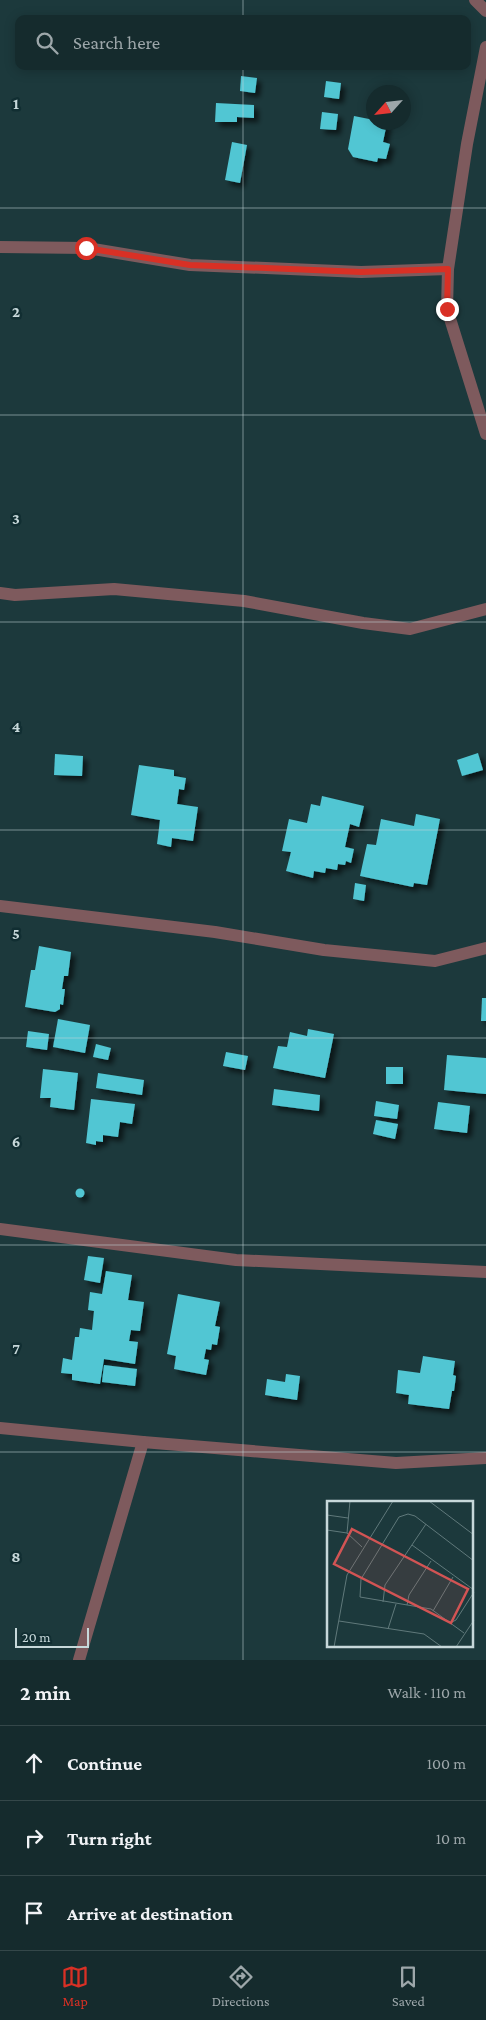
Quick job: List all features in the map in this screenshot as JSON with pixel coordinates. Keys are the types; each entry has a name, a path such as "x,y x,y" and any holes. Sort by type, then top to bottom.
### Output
{"street":[{"path":"475,0 486,11"},
{"path":"486,47 466,144 448,269 447,309 486,434"},
{"path":"0,247 86,248 190,265 361,272 448,269"},
{"path":"0,593 15,595 114,589 244,601 363,623 410,629 486,609"},
{"path":"0,906 215,932 324,950 435,961 486,948"},
{"path":"0,1229 236,1260 486,1272"},
{"path":"0,1428 396,1463 486,1458"},
{"path":"79,1660 143,1442"}],"building":[{"path":"241,76 257,78 255,93 240,91"},
{"path":"326,81 341,83 339,99 324,97"},
{"path":"216,103 254,105 254,118 237,117 237,122 215,122"},
{"path":"322,112 338,114 336,130 320,129"},
{"path":"354,116 366,118 366,130 386,130 383,142 390,144 386,159 378,158 377,162 353,157 348,149"},
{"path":"232,142 247,145 240,183 225,180"},
{"path":"478,753 483,770 462,776 457,760"},
{"path":"55,754 83,756 82,776 54,775"},
{"path":"139,765 174,770 174,776 186,778 184,790 179,789 177,804 198,807 193,841 172,838 171,847 157,844 160,820 131,815"},
{"path":"322,796 364,806 359,827 350,824 345,847 354,849 351,863 346,861 345,865 338,864 337,870 326,868 325,873 314,871 313,878 286,871 291,852 282,851 289,819 307,823 311,804 320,806"},
{"path":"416,814 440,819 427,885 414,883 413,887 360,876 367,844 376,845 381,819 414,826"},
{"path":"355,883 366,885 364,901 353,899"},
{"path":"39,946 71,952 68,976 64,976 62,989 65,989 63,1005 60,1004 60,1009 55,1012 25,1007 31,970 35,970"},
{"path":"482,998 486,998 486,1021 481,1021"},
{"path":"58,1019 90,1025 85,1053 53,1047"},
{"path":"308,1029 334,1034 325,1078 273,1068 278,1046 287,1047 290,1032 307,1036"},
{"path":"28,1031 49,1034 47,1050 26,1047"},
{"path":"96,1044 111,1048 108,1060 93,1057"},
{"path":"226,1052 248,1056 245,1070 223,1066"},
{"path":"447,1055 486,1058 486,1094 444,1090"},
{"path":"386,1067 403,1067 403,1084 386,1084"},
{"path":"43,1069 78,1073 74,1110 50,1107 51,1098 40,1098"},
{"path":"98,1073 144,1080 142,1095 96,1088"},
{"path":"274,1089 320,1095 319,1111 272,1105"},
{"path":"91,1099 135,1104 132,1124 120,1122 118,1137 103,1135 103,1142 96,1141 96,1145 86,1143"},
{"path":"376,1101 399,1105 397,1119 374,1116"},
{"path":"438,1102 470,1106 467,1133 434,1129"},
{"path":"376,1120 398,1124 395,1139 373,1134"},
{"path":"80,1189 84,1193 80,1197 76,1193"},
{"path":"88,1256 104,1258 100,1283 84,1280"},
{"path":"106,1271 132,1275 128,1300 144,1302 140,1331 131,1330 129,1341 138,1342 135,1364 104,1359 100,1384 72,1380 72,1374 61,1373 63,1358 72,1360 75,1337 79,1337 80,1328 92,1330 94,1311 88,1310 90,1292 102,1294"},
{"path":"178,1294 220,1302 215,1326 220,1327 217,1345 212,1344 211,1350 206,1349 204,1359 209,1360 206,1375 174,1369 176,1356 167,1354"},
{"path":"423,1356 455,1361 453,1375 456,1376 449,1409 408,1404 409,1395 396,1393 398,1370 420,1373"},
{"path":"104,1365 137,1369 135,1386 102,1382"},
{"path":"286,1374 300,1376 297,1400 265,1395 267,1379 285,1382"}],"route":[{"path":"86,248 190,265 361,272 448,269 447,309"}]}
